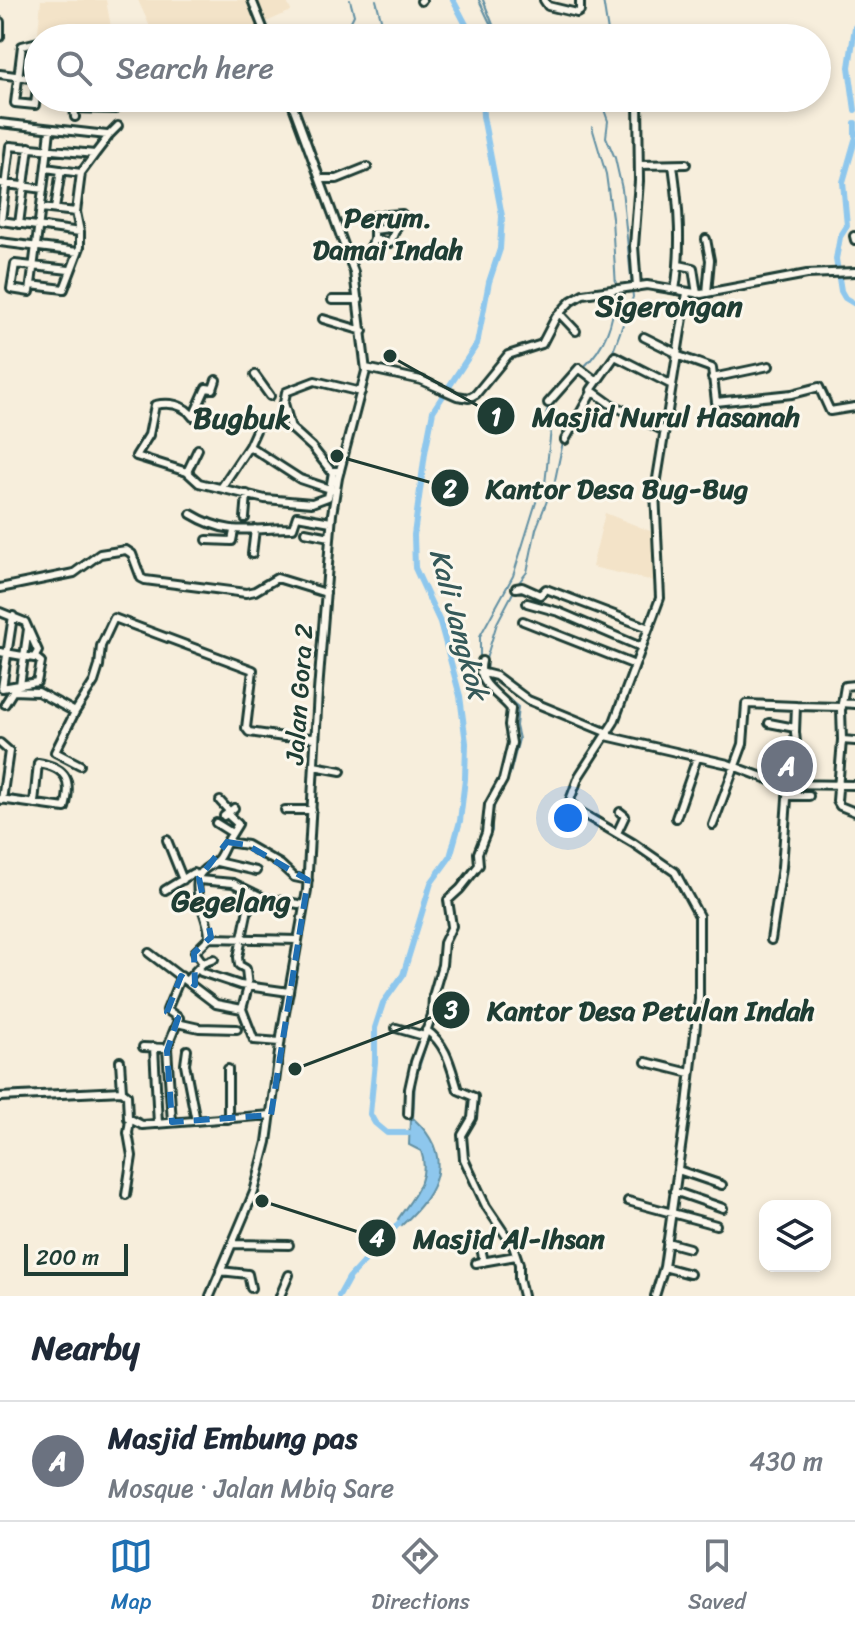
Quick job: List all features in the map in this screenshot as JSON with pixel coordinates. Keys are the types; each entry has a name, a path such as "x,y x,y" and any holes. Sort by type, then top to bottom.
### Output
{"street":[{"path":"252,0 261,24"},
{"path":"544,0 548,6 576,13 580,11 580,0"},
{"path":"0,22 0,36"},
{"path":"14,112 24,45"},
{"path":"0,74 24,77"},
{"path":"15,103 24,104"},
{"path":"74,112 75,117"},
{"name":"Jalan Gora 2","path":"210,1296 255,1188 265,1155 280,1042 308,880 333,490 366,368 357,280 295,112"},
{"path":"634,287 634,237 640,165 638,112"},
{"path":"0,123 108,136"},
{"path":"31,285 64,289 78,252 80,232 76,212 81,173 118,126"},
{"path":"50,130 46,168 38,227 36,247 33,266 31,285 28,294 11,289 15,264 33,266 69,270"},
{"path":"80,232 0,220 8,148 12,145 95,154"},
{"path":"19,224 29,147"},
{"path":"640,165 686,164"},
{"path":"673,165 679,265 675,290"},
{"path":"320,179 337,179 367,167"},
{"path":"46,168 81,173"},
{"path":"55,209 61,170"},
{"path":"2,183 43,189"},
{"path":"41,208 76,212"},
{"path":"347,250 367,255 374,239 374,216 402,214 390,243 374,239"},
{"path":"374,230 397,227"},
{"path":"706,239 710,260 706,276 707,293"},
{"path":"0,242 78,252"},
{"path":"679,265 693,268 697,294"},
{"path":"366,368 404,375 467,398 474,396 508,355 542,344 549,326 581,294 654,286 697,294 807,274 855,272"},
{"path":"655,1296 664,1267 699,998 699,913 675,872 575,809 570,801 579,776 607,734 661,591 654,497 687,293"},
{"path":"332,300 359,300"},
{"path":"560,314 576,331"},
{"path":"323,319 363,331"},
{"path":"644,337 676,354 711,367 716,402 792,394 819,387 830,411 855,407"},
{"path":"565,440 592,392 595,380 615,356 670,384"},
{"path":"712,378 769,366"},
{"path":"548,403 580,369 595,380"},
{"path":"255,375 268,394 284,403"},
{"path":"193,417 206,388 213,389 216,380"},
{"path":"336,471 292,429 284,403 286,392 315,381 361,392"},
{"path":"592,392 664,431"},
{"path":"200,423 188,410 179,406 156,404 149,435 136,455 187,472 199,483 265,499 312,503 326,499 333,490 300,479 249,446"},
{"path":"221,488 249,446 258,426"},
{"path":"187,472 198,449"},
{"path":"245,518 247,494"},
{"path":"191,514 216,527 234,531 293,528 297,516 331,522"},
{"path":"216,527 218,540"},
{"path":"252,554 255,529"},
{"path":"207,540 232,541 234,531"},
{"path":"305,532 330,537"},
{"path":"0,588 74,573 100,554 126,550 132,554 139,575 145,580 246,593 281,578 326,593"},
{"path":"516,588 522,587 540,595 547,590 649,628"},
{"path":"527,603 559,612 641,647"},
{"path":"0,612 28,625 37,646 36,658"},
{"path":"4,653 36,658 41,662 37,682 2,688 4,653 13,616"},
{"path":"80,765 55,752 94,682 104,637 111,621 117,618 253,670 246,728 249,732 315,738"},
{"path":"523,621 635,665"},
{"path":"20,685 28,625"},
{"path":"408,1114 409,1089 432,1015 445,940 452,926 448,900 479,865 478,853 486,833 489,805 503,780 512,742 509,725 511,709 489,689 482,661"},
{"path":"483,672 528,700 607,734 735,767 788,785 855,785"},
{"path":"855,685 845,686 842,702 838,786 838,804 855,812"},
{"path":"5,704 13,691 31,690 75,712"},
{"path":"842,702 855,697"},
{"path":"713,825 743,744 746,704 855,704"},
{"path":"796,706 800,784"},
{"path":"769,723 795,728"},
{"path":"842,740 855,741"},
{"path":"0,743 9,751 1,799 65,808 68,782 63,773 53,765 38,763 34,803"},
{"path":"676,818 697,758"},
{"path":"314,766 341,771"},
{"path":"771,940 782,867 788,785"},
{"path":"787,796 809,796"},
{"path":"220,801 238,824"},
{"path":"285,810 312,810"},
{"path":"617,833 625,816 620,812"},
{"path":"209,938 208,923 198,893 199,878 204,869 217,862 232,833 246,816"},
{"path":"216,823 232,833"},
{"path":"167,840 183,880"},
{"path":"227,842 244,843 280,864 294,877 308,880"},
{"path":"217,862 256,871"},
{"path":"165,890 193,873 199,878 233,883 255,894 304,905"},
{"path":"255,894 247,910 238,961 246,969 248,987 242,1009 254,1040 280,1042"},
{"path":"208,923 218,922"},
{"path":"203,963 194,953 209,938 298,940"},
{"path":"149,953 220,1006 242,1009"},
{"path":"172,1122 167,1048 178,1016 167,1010 184,978 203,963 214,959"},
{"path":"201,972 248,987 289,992"},
{"path":"177,1023 199,1028 237,1029"},
{"path":"396,1028 427,1033 452,1067 458,1090 474,1097 472,1118 462,1135 464,1159 478,1191 507,1235 516,1256 523,1296"},
{"path":"143,1047 167,1048"},
{"path":"154,1047 158,1124"},
{"path":"187,1050 185,1064 196,1121"},
{"path":"120,1061 122,1091"},
{"path":"646,1062 690,1073"},
{"path":"228,1069 228,1119"},
{"path":"0,1097 122,1091 127,1095 127,1115 139,1125 271,1115"},
{"path":"126,1195 132,1156 128,1133 130,1120"},
{"path":"678,1170 722,1185"},
{"path":"674,1191 723,1208"},
{"path":"628,1201 716,1225"},
{"path":"667,1242 689,1248"},
{"path":"233,1244 289,1245"},
{"path":"481,1248 480,1262 485,1274"},
{"path":"480,1262 516,1256"},
{"path":"664,1267 690,1274"},
{"path":"220,1271 248,1274 251,1288"},
{"path":"280,1296 289,1275"}],"highlighted area":[{"path":"227,842 247,845 308,880 271,1115 172,1122 167,1051 178,1018 167,1012 181,976 195,985 194,953 211,937 199,878"}],"shaded area":[{"path":"41,0 106,0 110,24 39,24"},
{"path":"138,0 250,0 259,24 149,24"},
{"path":"255,0 286,0 291,11 264,23"},
{"path":"605,513 655,533 654,581 592,567"}],"water":[{"path":"410,1119 414,1119 426,1133 434,1147 438,1160 437,1174 425,1200 402,1225 398,1219 414,1196 424,1170 421,1151 409,1145"}],"waterway":[{"path":"350,0 354,15 351,21"},
{"path":"376,0 382,24"},
{"name":"Kali Jangkok","path":"453,0 466,24"},
{"path":"479,0 490,24"},
{"path":"483,0 493,24"},
{"path":"603,0 607,24"},
{"path":"855,27 849,67 855,110"},
{"name":"Kali Jangkok","path":"409,1133 387,1133 370,1114 375,1028 383,1003 403,975 431,883 450,857 460,821 465,779 466,743 460,696 440,622 415,568 414,535 433,411 477,344 489,282 500,249 502,216 483,112"},
{"path":"605,112 608,121 606,137 615,158 622,189 633,297 611,357"},
{"path":"855,123 855,135"},
{"path":"592,127 606,174 616,288"},
{"path":"855,140 843,182 847,226 840,237 836,259 841,291 845,298 855,304"},
{"path":"583,368 607,334 616,293"},
{"path":"480,657 480,636 513,576 537,499 545,484 551,429 546,414 549,405"},
{"path":"568,429 575,417"},
{"path":"484,847 492,831 492,813 510,774 519,739 516,726 518,707 487,677 486,659 497,623 527,572 536,529 555,480 563,442"},
{"path":"453,912 454,925"},
{"path":"436,1001 447,962 446,953"},
{"path":"413,1119 415,1081 434,1019"},
{"path":"339,1296 349,1278 399,1223"}],"place":[{"name":"Masjid Nurul Hasanah","path":"390,356"},
{"name":"Kantor Desa Bug-Bug","path":"337,456"},
{"name":"Masjid Embung pas","path":"787,766"},
{"name":"Kantor Desa Petulan Indah","path":"295,1069"},
{"name":"Masjid Al-Ihsan","path":"262,1201"}],"district":[{"name":"Perum. Damai Indah","path":"388,233"},
{"name":"Sigerongan","path":"669,306"},
{"name":"Bugbuk","path":"242,418"},
{"name":"Gegelang","path":"231,901"}]}
